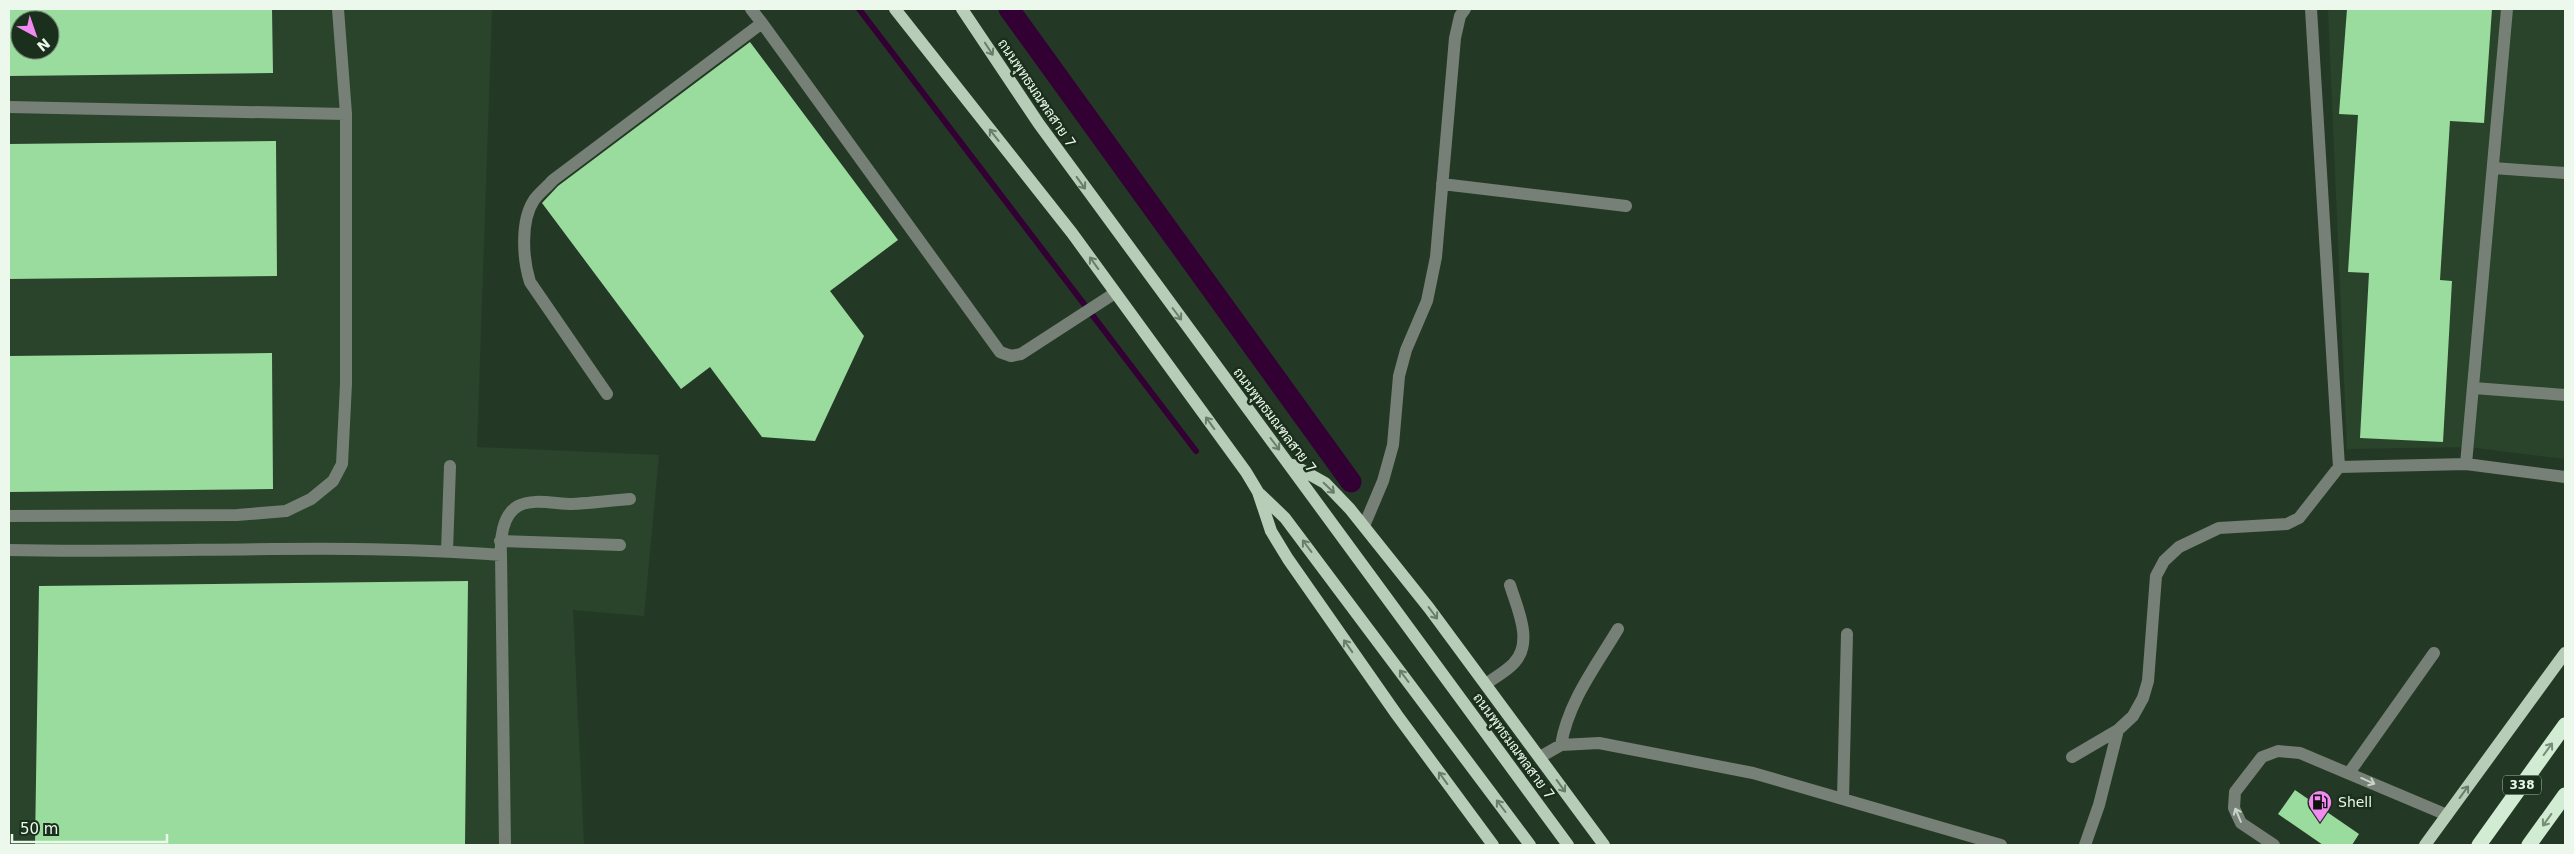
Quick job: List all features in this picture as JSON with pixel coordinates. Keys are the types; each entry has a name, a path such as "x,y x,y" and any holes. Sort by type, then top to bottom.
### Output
{"highway":[{"name":"338","path":"2478,845 2565,725"},
{"name":"338","path":"2529,845 2565,795"}],"main road":[{"path":"895,9 1072,233 1246,472 1258,492 1271,531 1288,559 1397,715 1493,845"},
{"name":"ถนนพุทธมณฑลสาย 7","path":"962,9 1039,124 1568,845"},
{"path":"1288,462 1325,483 1364,526 1486,684 1604,845"},
{"path":"1258,492 1285,518 1530,845"},
{"path":"2425,845 2565,653"}],"street":[{"path":"9,516 237,515 286,511 311,499 333,481 342,464 346,384 346,114 338,9"},
{"path":"751,9 1000,352 1010,356 1021,354 1115,293"},
{"path":"1364,526 1383,481 1393,445 1399,376 1406,350 1426,301 1436,257 1455,38 1460,16 1465,9"},
{"path":"2072,757 2118,730 2133,716 2143,698 2148,681 2156,576 2164,561 2179,547 2219,528 2287,524 2299,518 2339,467 2311,9"},
{"path":"2466,464 2507,9"},
{"path":"607,394 530,282 526,270 527,215 534,200 553,180 762,23"},
{"path":"9,106 346,114"},
{"path":"2493,168 2565,173"},
{"path":"1442,184 1626,206"},
{"path":"2474,388 2565,395"},
{"path":"2339,467 2466,464 2565,477"},
{"path":"447,551 450,466"},
{"path":"505,845 500,541 507,518 518,506 532,503 570,504 630,499"},
{"path":"500,541 620,545"},
{"path":"9,550 92,552 349,549 447,551 501,555"},
{"path":"1486,684 1514,663 1523,641 1522,628 1510,585"},
{"path":"1561,745 1564,726 1571,708 1618,629"},
{"path":"1843,799 1847,634"},
{"path":"2350,773 2434,653"},
{"path":"2085,845 2100,805 2118,730"},
{"path":"1540,757 1561,745 1599,743 1753,773 2001,845"},
{"path":"2274,845 2241,823 2234,808 2236,792 2262,757 2278,751 2300,753 2447,815"}],"shaded area":[{"path":"9,9 492,9 477,447 659,455 644,616 573,610 584,845 9,845"},
{"path":"2328,9 2565,9 2565,459 2468,447 2347,449"}],"building":[{"path":"9,9 272,9 273,73 9,76"},
{"path":"2347,9 2492,9 2484,123 2450,121 2440,280 2452,281 2443,442 2360,438 2369,273 2348,272 2358,115 2339,114"},
{"path":"750,42 898,240 830,291 864,336 815,441 762,437 710,367 681,389 542,203 558,186"},
{"path":"276,141 277,276 9,279 9,144"},
{"path":"272,353 273,489 9,492 9,356"},
{"path":"468,581 465,845 35,845 39,586"},
{"path":"2295,790 2359,834 2352,845 2323,845 2278,814"}],"waterway":[{"path":"859,9 1196,451"},
{"path":"1009,9 1351,482"}],"place":[{"name":"Shell","path":"2320,823"}]}
